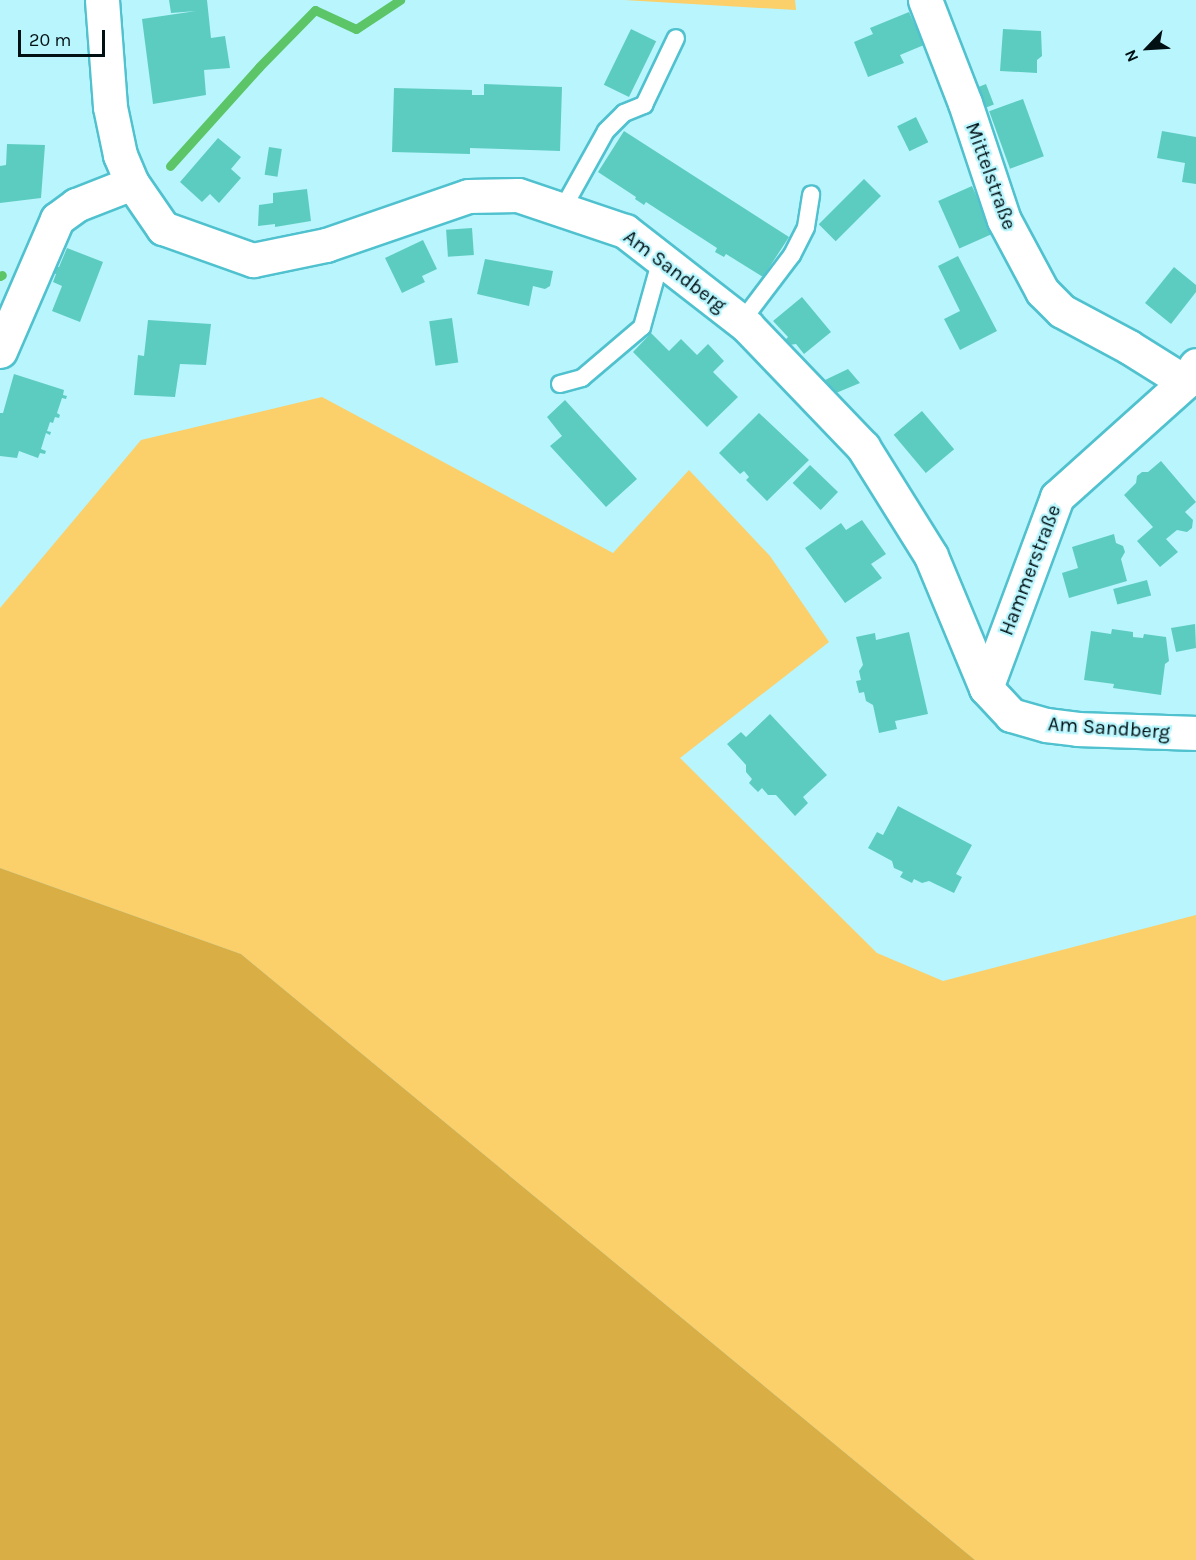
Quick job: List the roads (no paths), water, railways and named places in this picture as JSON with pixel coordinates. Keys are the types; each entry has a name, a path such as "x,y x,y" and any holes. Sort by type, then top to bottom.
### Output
{"street":[{"name":"Am Sandberg","path":"102,0 110,107 120,155 132,183 163,228 253,260 326,245 468,196 518,195 625,231 742,321 863,447 931,555 986,688 1011,715 1046,725 1078,729 1196,733"},
{"name":"Mittelstraße","path":"925,0 965,103 1004,220 1042,291 1062,312 1129,347 1190,374"},
{"path":"0,351 57,219 76,205 132,183"},
{"name":"Hammerstraße","path":"986,688 1057,497 1190,374"}],"lane":[{"path":"562,210 606,131 624,113 644,105 676,38"},
{"path":"742,321 792,255 806,227 812,194"},
{"path":"560,384 582,378 642,327 661,259"}],"waterway":[{"path":"170,166 259,67 315,10 356,29 400,0"}]}
